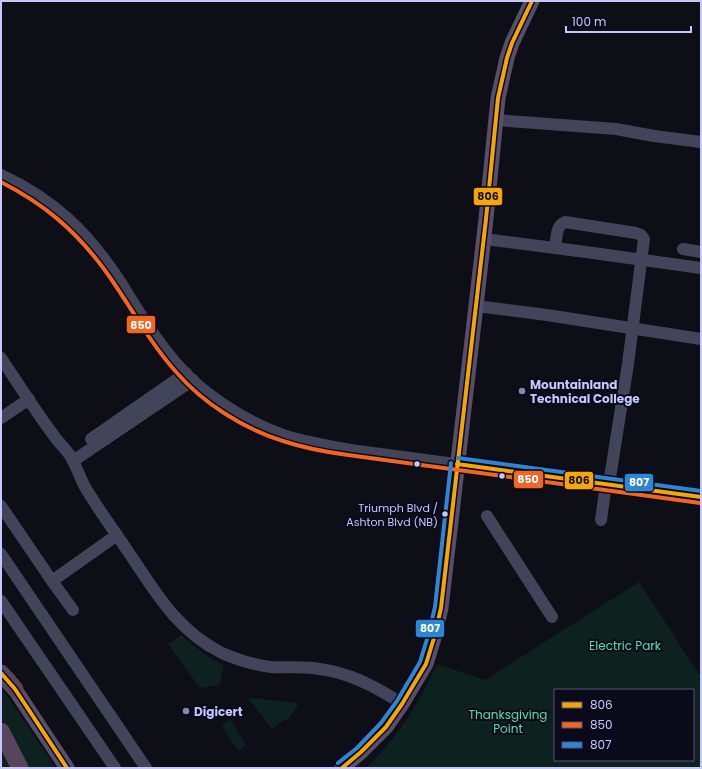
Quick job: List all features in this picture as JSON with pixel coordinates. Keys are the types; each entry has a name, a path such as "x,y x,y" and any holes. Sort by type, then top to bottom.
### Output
{"highway":[{"path":"1,673 15,689"},
{"path":"1,731 20,768"}],"main road":[{"path":"342,768 361,752 386,727 402,704 426,664 437,626 484,239 498,98 507,58 528,2"},
{"path":"1,669 68,768"}],"street":[{"path":"496,120 616,129 701,142"},
{"path":"1,175 32,191 52,205 72,222 86,237 108,264 158,340 189,377 217,401 241,416 264,427 283,435 323,445 358,451 701,497"},
{"path":"556,248 558,228 565,222 636,233 641,235 644,239 628,364 601,520"},
{"path":"484,239 701,268"},
{"path":"682,249 701,252"},
{"path":"476,306 701,339"},
{"path":"1,358 51,433 71,458 88,492 156,594 172,615 188,631 203,642 224,653 247,662 272,667 316,668 342,674 368,684 402,704"},
{"path":"71,458 189,377"},
{"path":"1,418 29,399"},
{"path":"1,506 73,610"},
{"path":"486,516 552,617"},
{"path":"52,581 117,535"},
{"path":"1,554 146,768"},
{"path":"1,601 115,768"}],"green space":[{"name":"Electric Park","path":"639,582 701,677 701,768 365,768 377,757 406,720 423,692 437,664 485,680"},
{"path":"181,635 204,654 224,666 219,685 200,688 168,644"},
{"path":"1,688 56,768 27,768 1,718"},
{"path":"248,698 299,703 289,718 272,729"},
{"path":"230,719 246,745 238,751 222,726"},
{"path":"1,742 14,768 1,767"}],"transit line":[{"name":"806","path":"342,768 361,752 386,727 426,664 434,638 441,608 486,219 498,98 512,43 532,1"},
{"name":"850","path":"1,182 17,190 45,209 82,242 104,269 157,348 187,384 225,414 254,430 307,448 332,453 700,503"},
{"name":"807","path":"458,458 701,491"},
{"name":"807","path":"338,763 357,748 381,723 397,701 420,662 435,607 451,463"},
{"name":"806","path":"457,464 701,497"},
{"name":"806","path":"1,673 15,689 67,768"}],"place":[{"name":"Mountainland Technical College","path":"522,391"},
{"name":"Triumph Blvd / Ashton Blvd (NB)","path":"445,514"},
{"name":"Digicert","path":"186,711"}],"park label":[{"name":"Thanksgiving Point","path":"508,721"}]}
